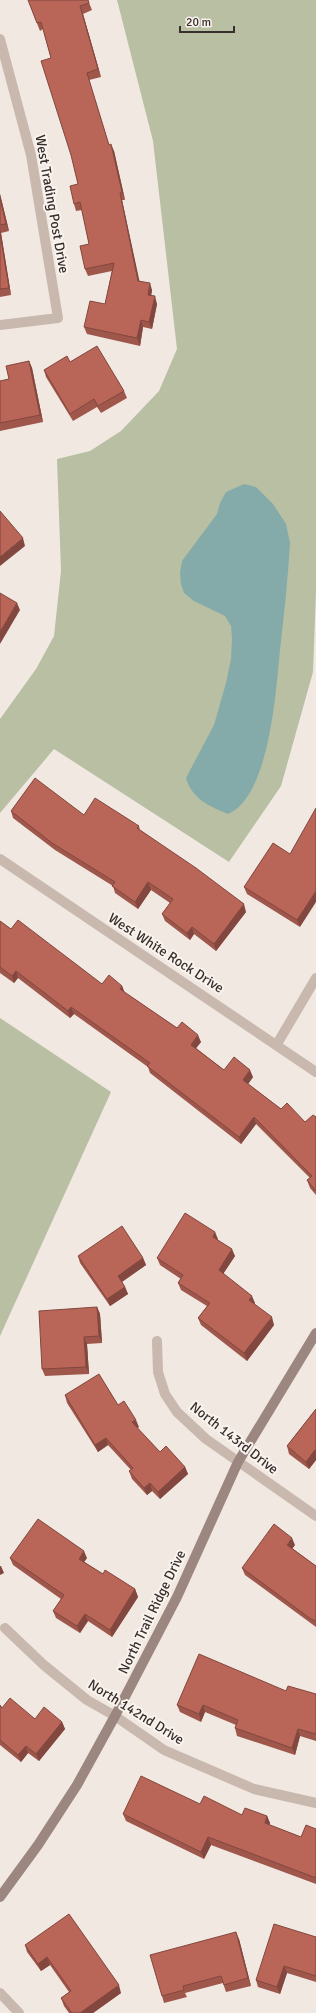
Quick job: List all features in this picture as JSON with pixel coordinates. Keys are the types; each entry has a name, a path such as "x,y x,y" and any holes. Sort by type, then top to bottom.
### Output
{"street":[{"name":"West Trading Post Drive","path":"0,39 31,155 58,318 0,325"},
{"name":"West White Rock Drive","path":"0,859 277,1044 316,1072"},
{"path":"277,1044 316,978"},
{"name":"North Trail Ridge Drive","path":"0,1897 38,1845 77,1785 177,1597 238,1462 316,1333"},
{"name":"North 143rd Drive","path":"157,1341 158,1372 165,1394 177,1412 206,1439 316,1516"},
{"name":"North 142nd Drive","path":"5,1628 45,1666 87,1700 115,1716 164,1750 254,1789 316,1802"},
{"path":"0,1993 19,2013"}],"green space":[{"path":"117,0 316,0 316,592 313,672 281,786 229,862 54,749 0,813 0,719 36,669 54,636 61,571 57,459 90,451 121,431 159,391 177,349 153,141"},
{"path":"0,1018 111,1092 0,1336"}],"water":[{"path":"244,484 256,487 273,504 286,524 290,543 276,690 268,740 262,764 253,786 242,803 228,814 208,805 197,797 192,791 186,778 214,725 231,659 231,626 225,616 194,601 184,593 180,573 182,561 217,514 220,503 226,492"}],"building":[{"path":"28,0 88,0 89,3 80,6 98,69 87,73 109,145 111,144 122,192 120,193 138,281 150,283 148,295 155,296 149,322 141,320 137,338 84,327 90,301 105,304 114,263 85,269 80,246 89,244 80,202 74,204 70,186 78,184 71,155 41,61 51,58 41,22 37,23"},
{"path":"0,198 6,224 0,225"},
{"path":"0,233 9,288 0,289"},
{"path":"97,346 124,391 98,406 94,399 70,414 44,370 67,356 70,362"},
{"path":"29,361 40,415 0,423 0,381 9,379 6,366"},
{"path":"0,511 23,538 0,557"},
{"path":"0,593 17,603 0,632"},
{"path":"35,778 84,815 95,798 139,826 137,828 196,868 244,904 214,944 192,927 187,933 162,914 173,899 148,882 135,902 112,886 115,882 52,843 11,811"},
{"path":"316,808 316,891 297,920 244,887 273,843 290,854"},
{"path":"18,920 102,984 109,975 122,986 120,989 177,1028 182,1022 198,1035 191,1045 224,1070 234,1057 250,1070 243,1080 281,1109 287,1103 305,1122 313,1115 316,1117 316,1191 307,1180 312,1176 254,1117 239,1137 147,1066 150,1063 71,1007 68,1011 16,971 12,976 0,967 0,921 11,929"},
{"path":"185,1213 215,1232 213,1237 232,1249 219,1270 252,1296 249,1300 272,1317 244,1353 198,1318 210,1303 178,1283 183,1275 157,1258"},
{"path":"122,1226 143,1258 118,1276 125,1287 107,1299 78,1256"},
{"path":"97,1307 99,1336 84,1337 86,1367 42,1369 39,1311"},
{"path":"99,1374 118,1405 124,1401 136,1420 132,1422 160,1452 166,1446 185,1467 158,1492 150,1483 144,1488 129,1471 133,1468 106,1438 95,1445 65,1395"},
{"path":"316,1409 316,1451 315,1450 306,1462 287,1446"},
{"path":"38,1519 84,1551 79,1559 103,1574 105,1570 135,1589 110,1630 85,1614 77,1626 53,1611 64,1595 10,1558"},
{"path":"274,1524 292,1538 287,1545 316,1566 316,1621 311,1619 242,1568"},
{"path":"199,1654 286,1691 288,1686 316,1694 316,1734 298,1729 292,1748 235,1728 238,1720 203,1705 199,1714 177,1705"},
{"path":"10,1698 35,1719 44,1707 62,1722 36,1754 26,1746 18,1755 0,1740 0,1705 2,1708"},
{"path":"141,1776 200,1804 204,1796 242,1815 245,1808 267,1816 265,1823 301,1837 306,1825 316,1829 316,1878 208,1837 201,1852 123,1814"},
{"path":"69,1914 119,1985 80,2013 72,2013 61,1998 71,1991 47,1957 38,1964 25,1945"},
{"path":"274,1924 316,1937 316,1976 284,1966 277,1987 256,1980"},
{"path":"236,1932 248,1978 224,1985 221,1976 183,1986 184,1990 162,1996 150,1955"}]}
